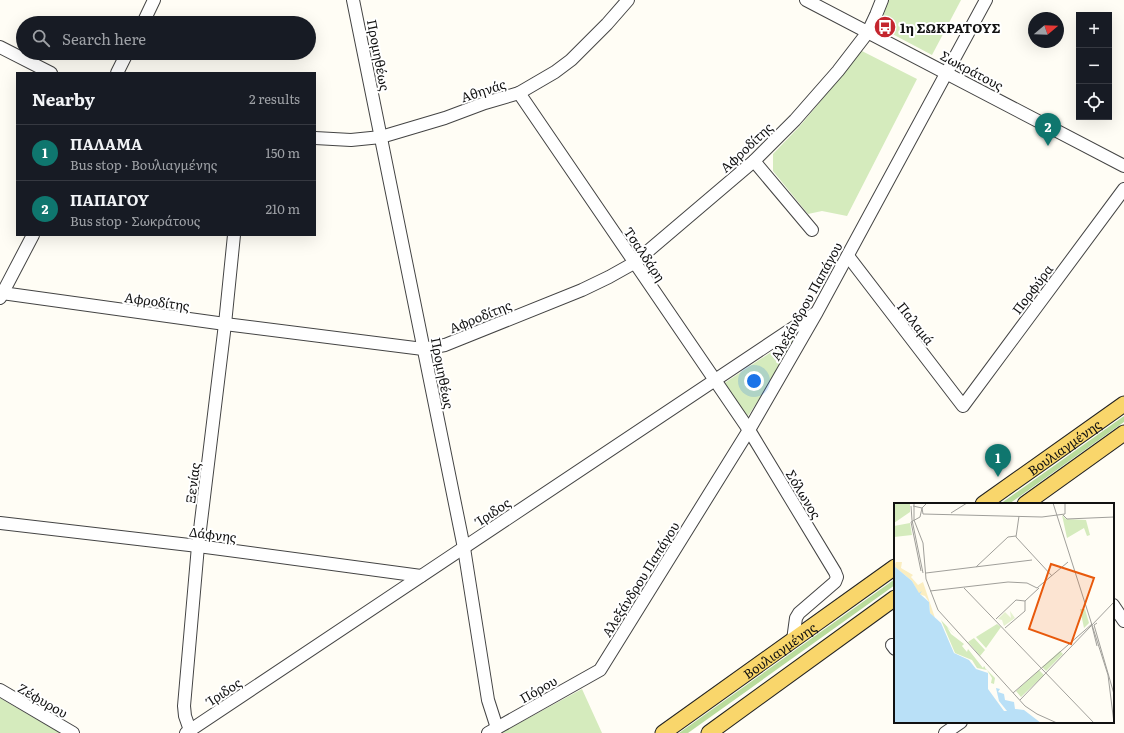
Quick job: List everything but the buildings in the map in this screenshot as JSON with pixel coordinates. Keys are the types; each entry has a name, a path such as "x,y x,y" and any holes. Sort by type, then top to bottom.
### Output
{"main road":[{"name":"Βουλιαγμένης","path":"984,503 1124,404"},
{"name":"Βουλιαγμένης","path":"1026,503 1124,433"},
{"name":"Βουλιαγμένης","path":"663,733 894,568"},
{"name":"Βουλιαγμένης","path":"709,733 894,599"}],"street":[{"path":"146,16 154,0"},
{"name":"Προμηθέως","path":"353,0 464,548 493,731"},
{"name":"Αθηνάς","path":"316,138 351,140 381,137 445,118 485,103 519,93 555,72 571,60 628,0"},
{"name":"Σωκράτους","path":"806,0 1124,166"},
{"name":"Αφροδίτης","path":"1,294 424,349 445,345 582,290 634,263 754,161 795,120 833,77 868,32 882,0"},
{"name":"Αλεξάνδρου Παπάγου","path":"600,670 749,430 817,312 986,0"},
{"path":"0,47 16,55"},
{"path":"26,60 49,72"},
{"path":"118,72 124,60"},
{"name":"Τσαλδάρη","path":"519,93 749,430"},
{"path":"754,161 812,230"},
{"name":"Πορφύρα","path":"963,406 1124,189"},
{"path":"1,294 32,236"},
{"name":"Ξενίας","path":"189,732 184,706 198,546 225,324 234,236"},
{"name":"Παλαμά","path":"848,256 963,406"},
{"name":"Ίριδος","path":"189,732 817,312"},
{"name":"Σόλωνος","path":"749,430 837,577 834,582 799,613 796,618 794,640"},
{"name":"Δάφνης","path":"0,523 198,546 421,576"},
{"name":"Πόρου","path":"493,731 600,670"},
{"name":"Ζέφυρου","path":"0,690 73,733"}],"green space":[{"path":"887,0 961,0 932,55 881,28"},
{"path":"858,49 917,79 847,216 822,211 808,214 773,171 773,154 820,102"},
{"path":"794,337 798,340 746,419 723,384"},
{"path":"1124,416 1124,422 1010,503 1001,503"},
{"path":"894,580 894,586 688,733 679,733"},
{"path":"582,689 602,733 501,733"},
{"path":"0,698 60,733 0,733"}],"place":[{"name":"1η ΣΩΚΡΑΤΟΥΣ","path":"885,27"},
{"name":"ΠΑΠΑΓΟΥ","path":"1048,146"},
{"name":"ΠΑΛΑΜΑ","path":"998,477"}]}
